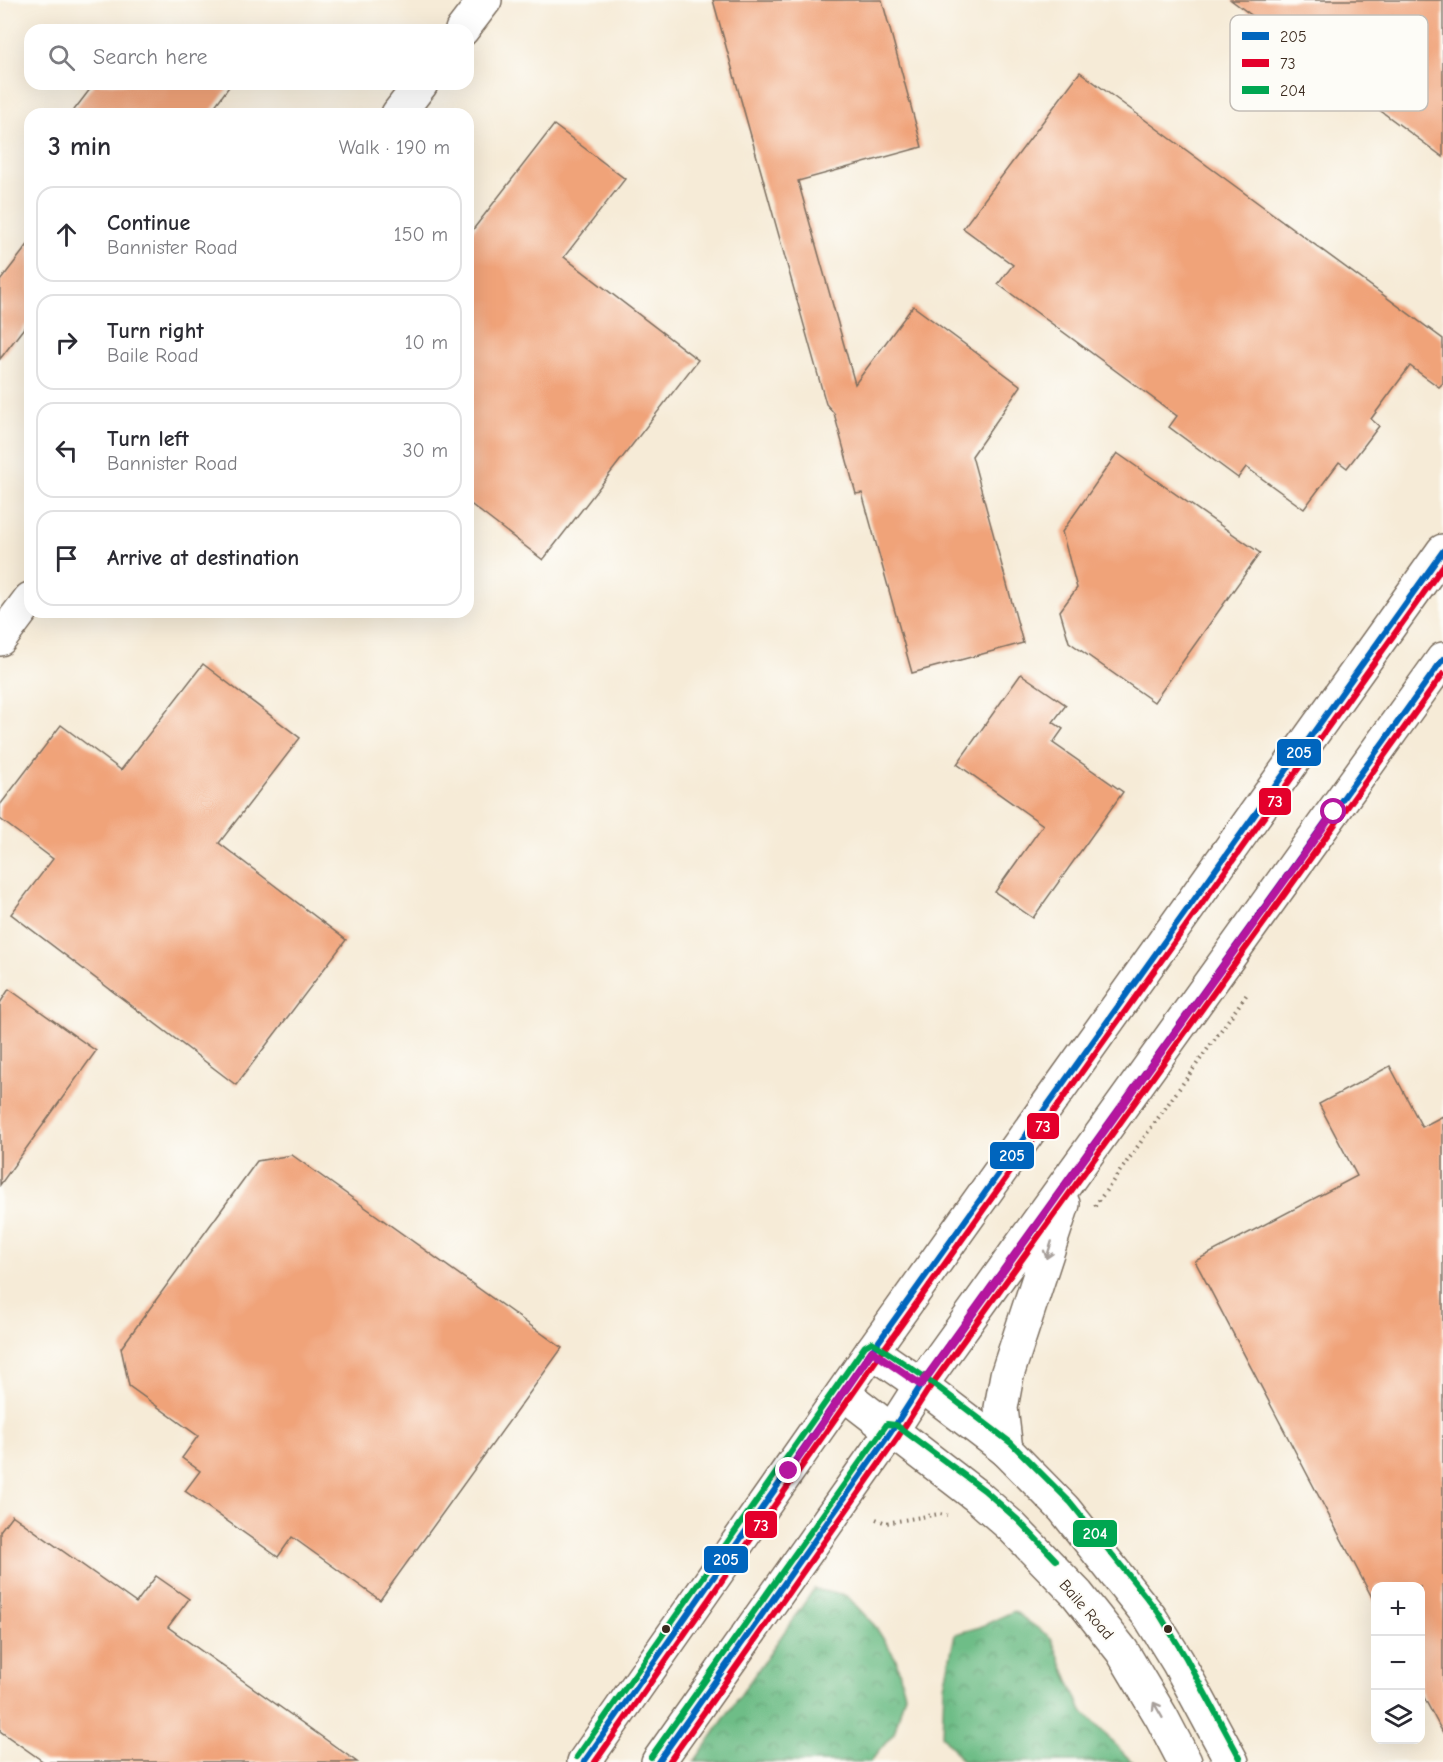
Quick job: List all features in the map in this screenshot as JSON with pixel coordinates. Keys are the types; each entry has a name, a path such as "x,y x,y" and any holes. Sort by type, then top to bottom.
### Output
{"main road":[{"path":"466,24 484,0"},
{"path":"403,108 416,90"},
{"path":"584,1762 872,1351 1443,551"},
{"path":"0,639 24,607"},
{"path":"658,1762 891,1432 921,1385 1443,659"},
{"path":"1006,1450 1001,1408 1007,1375 1073,1174"},
{"path":"872,1351 1006,1450 1064,1509 1150,1617 1178,1662 1232,1762"},
{"name":"Baile Road","path":"843,1393 978,1497 1011,1526 1077,1594 1122,1651 1185,1762"}],"path":[{"path":"1091,1212 1247,994"},
{"path":"876,1519 886,1523 939,1514 948,1515"}],"green space":[{"path":"814,1589 847,1596 875,1626 896,1659 905,1694 894,1733 870,1762 694,1762"},
{"path":"1014,1611 1051,1638 1081,1709 1132,1762 963,1762 942,1735 944,1686 955,1634 980,1627"}],"building":[{"path":"713,0 882,0 922,147 798,181 855,384 913,306 1021,386 972,456 1023,643 912,673 862,493 856,494 834,413 826,404"},
{"path":"1231,0 1443,0 1443,157 1381,111 1428,111 1428,15 1251,15"},
{"path":"1080,72 1443,339 1443,383 1439,387 1410,366 1371,419 1379,426 1347,468 1339,462 1304,509 1246,467 1238,478 1169,427 1177,416 998,284 1013,265 963,228"},
{"path":"89,90 227,90 213,108 76,108"},
{"path":"554,125 625,179 564,257 698,360 543,560 474,507 474,228"},
{"path":"24,250 24,328 0,359 0,281"},
{"path":"1117,453 1260,553 1154,702 1069,642 1060,611 1077,588 1062,532"},
{"path":"203,664 300,738 219,843 346,940 236,1085 11,914 53,859 0,819 0,805 61,725 121,770"},
{"path":"1021,674 1066,705 1053,722 1063,729 1053,743 1123,792 1033,918 995,892 1043,825 957,764"},
{"path":"9,989 96,1051 0,1185 0,1003"},
{"path":"1390,1066 1422,1127 1443,1116 1443,1733 1425,1699 1425,1582 1371,1582 1371,1595 1195,1261 1357,1176 1319,1104"},
{"path":"292,1155 562,1348 380,1600 292,1537 278,1557 185,1491 200,1471 182,1458 198,1436 129,1386 121,1348 257,1161"},
{"path":"12,1515 136,1603 156,1576 189,1599 168,1627 357,1762 44,1762 0,1731 0,1531"}],"transit line":[{"name":"205","path":"584,1762 872,1351 1443,551"},
{"name":"73","path":"595,1762 879,1356 1443,566"},
{"name":"205","path":"658,1762 891,1432 921,1385 1443,659"},
{"name":"73","path":"669,1762 898,1437 928,1390 1443,674"},
{"name":"204","path":"577,1757 865,1346 872,1342 926,1378 1011,1443 1071,1503 1158,1612 1186,1658 1240,1758"},
{"name":"204","path":"651,1757 887,1424 896,1425 984,1490 1018,1520 1056,1560"}],"route":[{"path":"789,1471 872,1351 921,1385 1334,812"}]}
